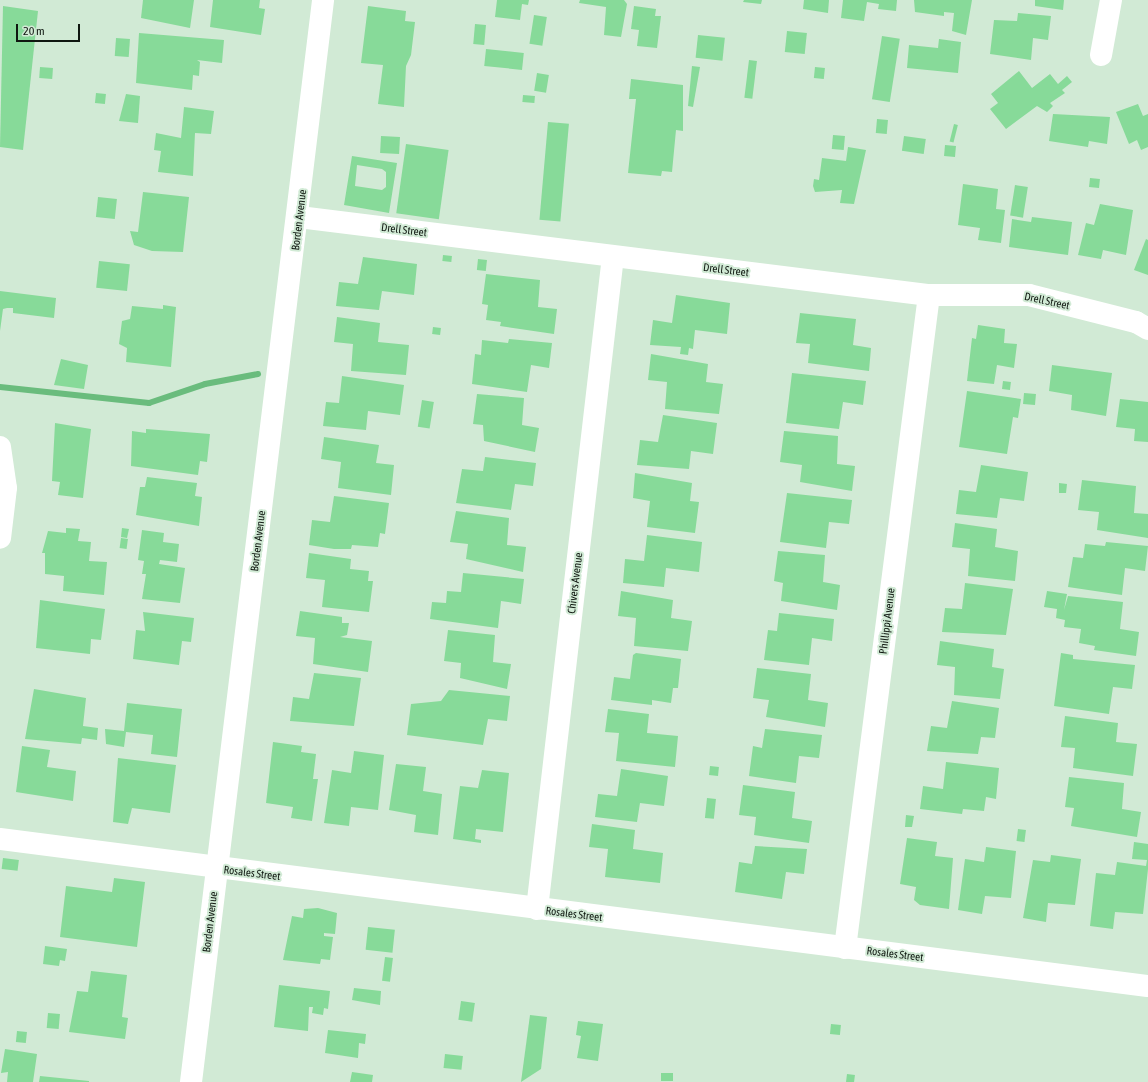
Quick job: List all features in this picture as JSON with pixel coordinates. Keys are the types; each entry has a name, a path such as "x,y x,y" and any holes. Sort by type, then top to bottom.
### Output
{"street":[{"name":"Borden Avenue","path":"191,1082 299,217 323,0"},
{"path":"1101,55 1111,0"},
{"name":"Drell Street","path":"299,217 929,295 1029,295 1136,322 1148,329"},
{"name":"Chivers Avenue","path":"536,909 613,256"},
{"name":"Phillippi Avenue","path":"845,948 929,295"},
{"path":"0,447 6,488 0,538"},
{"name":"Rosales Street","path":"0,839 217,869 1148,986"}],"building":[{"path":"143,0 194,0 190,28 141,18"},
{"path":"213,0 260,0 259,8 265,9 261,35 210,27"},
{"path":"497,0 529,0 528,5 522,4 520,20 495,17"},
{"path":"580,0 624,0 627,4 621,37 604,35 606,7 579,3"},
{"path":"744,0 762,0 761,4 743,2"},
{"path":"804,0 829,0 828,13 803,9"},
{"path":"843,0 897,0 896,11 878,9 879,4 867,2 864,21 841,18"},
{"path":"914,0 972,0 966,35 952,31 954,13 944,12 944,16 915,12"},
{"path":"1035,0 1064,0 1063,10 1035,6"},
{"path":"3,6 38,11 23,150 0,147"},
{"path":"368,6 406,11 405,21 415,22 411,55 406,66 404,107 378,104 383,65 361,63"},
{"path":"634,6 656,9 655,16 661,16 657,48 637,46 639,30 631,29"},
{"path":"1018,13 1051,16 1048,40 1033,38 1031,60 990,54 994,20 1017,21"},
{"path":"534,15 547,17 542,46 529,44"},
{"path":"475,24 486,25 484,45 473,44"},
{"path":"787,31 807,33 805,54 785,52"},
{"path":"139,33 224,40 222,63 197,60 200,62 199,76 193,75 192,90 136,83"},
{"path":"698,35 725,38 722,61 696,58"},
{"path":"882,36 900,39 890,102 872,99"},
{"path":"116,38 130,39 129,57 115,56"},
{"path":"939,39 961,42 958,73 907,68 909,45 938,48"},
{"path":"486,49 524,53 522,70 484,66"},
{"path":"749,60 757,61 752,99 744,98"},
{"path":"692,66 700,67 693,107 688,106"},
{"path":"40,67 53,68 52,79 39,78"},
{"path":"815,67 825,68 824,79 814,78"},
{"path":"1019,71 1032,88 1050,74 1058,84 1067,76 1072,82 1062,90 1065,93 1050,103 1053,106 1047,112 1037,106 1006,129 990,109 998,103 991,94"},
{"path":"537,73 549,75 546,93 534,91"},
{"path":"631,79 683,85 683,131 676,130 672,172 662,171 661,176 628,173 636,99 629,99"},
{"path":"96,93 106,94 105,104 95,103"},
{"path":"126,94 140,96 138,123 119,121"},
{"path":"523,95 535,96 534,103 522,102"},
{"path":"1138,104 1143,116 1148,114 1148,147 1141,150 1137,140 1129,144 1116,112"},
{"path":"184,107 214,111 211,134 195,133 193,176 158,172 161,151 154,150 156,133 181,138"},
{"path":"1053,114 1110,117 1107,144 1089,141 1088,147 1049,141"},
{"path":"877,119 888,120 887,134 876,133"},
{"path":"548,122 569,124 560,221 539,220"},
{"path":"954,124 958,125 954,142 950,141"},
{"path":"833,135 845,136 844,150 832,149"},
{"path":"381,136 400,137 399,154 380,153"},
{"path":"904,136 926,139 924,154 902,151"},
{"path":"406,144 449,150 439,219 396,213"},
{"path":"945,145 956,146 955,157 944,156"},
{"path":"848,147 866,150 854,204 840,203 842,190 815,192 813,186 814,179 819,180 822,158 846,161"},
{"path":"352,156 397,163 389,213 344,205","holes":["357,165 382,169 386,172 386,187 382,190 355,186"]},
{"path":"1090,178 1100,179 1099,188 1089,187"},
{"path":"963,184 998,189 996,209 1005,210 1001,243 978,240 980,228 958,225"},
{"path":"1015,185 1028,187 1023,218 1010,216"},
{"path":"143,192 189,197 183,252 152,251 134,245 130,231 138,232"},
{"path":"98,197 117,199 115,219 96,217"},
{"path":"1100,204 1133,210 1126,255 1103,250 1101,259 1078,255 1086,223 1094,225"},
{"path":"1032,217 1072,222 1068,255 1009,247 1012,219 1031,222"},
{"path":"1146,239 1148,240 1148,275 1134,270"},
{"path":"443,255 452,256 451,262 442,261"},
{"path":"363,257 417,264 414,295 382,291 379,310 336,306 339,282 358,284"},
{"path":"478,259 487,260 486,271 477,270"},
{"path":"99,261 130,264 127,291 96,288"},
{"path":"486,274 540,280 538,307 557,309 554,334 500,326 501,322 486,320 488,305 482,304"},
{"path":"0,291 56,298 54,318 13,313 13,308 7,308 3,309 0,331"},
{"path":"676,295 730,303 727,334 695,330 693,349 689,348 688,355 680,354 681,347 650,345 653,320 672,323"},
{"path":"163,305 176,307 171,367 126,362 127,348 119,344 122,321 130,319 132,306 163,309"},
{"path":"800,313 856,319 853,345 871,348 869,371 808,363 810,344 796,343"},
{"path":"337,317 380,323 378,342 409,345 406,375 351,371 353,344 334,342"},
{"path":"978,325 1005,329 1004,343 1017,344 1014,368 997,365 994,384 967,381 972,338 976,339"},
{"path":"433,327 441,328 440,335 432,334"},
{"path":"509,339 552,343 549,368 531,365 527,392 472,384 475,354 481,355 482,340 508,343"},
{"path":"651,354 708,364 706,382 723,384 719,414 665,409 667,382 648,380"},
{"path":"61,359 88,365 84,389 54,385"},
{"path":"1052,365 1112,373 1106,416 1071,410 1072,395 1049,391"},
{"path":"792,373 866,381 863,405 843,402 839,429 786,423"},
{"path":"342,376 404,385 400,415 368,411 366,430 323,426 326,402 339,403"},
{"path":"1003,381 1011,382 1010,390 1002,389"},
{"path":"967,391 1021,399 1018,418 1013,417 1007,454 959,447"},
{"path":"1024,393 1036,394 1035,405 1023,404"},
{"path":"477,394 524,398 522,425 539,428 535,452 484,441 483,425 473,424"},
{"path":"1120,399 1148,402 1148,442 1134,441 1135,429 1116,427"},
{"path":"422,400 434,402 430,429 418,427"},
{"path":"663,415 717,423 713,454 691,451 689,469 637,465 640,440 658,442"},
{"path":"55,423 91,429 83,498 58,495 60,482 52,481"},
{"path":"146,429 210,434 207,462 200,461 198,475 131,466 132,431 146,433"},
{"path":"784,431 838,436 837,464 855,466 852,491 800,482 802,465 780,462"},
{"path":"324,437 379,445 376,463 394,465 391,495 338,488 341,462 321,459"},
{"path":"485,457 536,463 533,486 515,484 511,510 456,503 462,469 483,471"},
{"path":"981,465 1028,472 1024,501 1000,498 997,518 956,514 959,490 976,492"},
{"path":"635,473 692,483 690,501 699,502 695,533 647,527 650,501 633,498"},
{"path":"147,477 197,483 195,496 202,497 199,526 136,515 140,487 145,487"},
{"path":"1082,480 1136,486 1134,513 1148,514 1148,538 1097,530 1099,512 1078,510"},
{"path":"1059,483 1067,484 1066,493 1059,493"},
{"path":"787,493 852,500 849,524 829,522 826,548 780,542"},
{"path":"334,496 389,503 385,534 380,533 378,547 352,545 351,549 334,549 309,545 312,520 330,522"},
{"path":"456,511 509,518 507,545 526,547 523,572 466,559 468,544 450,542"},
{"path":"955,523 997,529 995,547 1018,551 1015,581 968,576 970,549 952,547"},
{"path":"66,528 80,529 78,541 91,542 89,561 107,562 104,595 63,591 64,576 45,574 45,553 42,553 48,531 66,533"},
{"path":"122,528 129,529 127,538 121,537"},
{"path":"142,530 164,533 163,542 179,544 177,562 160,560 159,564 185,568 180,603 142,599 146,574 142,574 144,561 138,560"},
{"path":"647,535 702,542 699,572 666,568 664,587 623,583 625,559 644,561"},
{"path":"121,538 128,539 127,549 120,548"},
{"path":"1106,542 1148,546 1145,571 1125,568 1122,595 1068,587 1073,557 1083,558 1085,544 1105,546"},
{"path":"778,551 825,555 823,582 840,585 837,610 781,601 783,583 774,581"},
{"path":"309,553 351,559 350,569 369,571 368,581 373,581 369,612 322,607 325,580 306,578"},
{"path":"463,573 524,579 521,604 501,601 498,628 430,619 432,602 446,603 447,591 461,592"},
{"path":"965,583 1013,589 1006,635 942,632 945,608 962,609"},
{"path":"621,591 673,600 671,618 692,621 688,651 634,646 636,618 618,616"},
{"path":"1047,591 1067,594 1064,610 1068,596 1123,602 1120,629 1139,632 1136,656 1094,650 1095,646 1079,643 1081,629 1064,627 1065,620 1056,618 1057,609 1044,607"},
{"path":"40,600 105,609 101,640 91,639 90,654 36,648"},
{"path":"300,611 342,617 342,623 349,623 347,635 340,637 372,641 368,672 313,664 315,638 296,636"},
{"path":"143,612 194,618 191,642 182,641 179,665 133,659 136,630 145,631"},
{"path":"779,613 834,619 832,641 812,638 809,665 764,660 768,630 777,631"},
{"path":"448,630 495,635 493,662 511,664 507,689 460,678 461,663 444,661"},
{"path":"940,641 994,649 992,667 1004,669 1000,699 954,695 955,667 937,665"},
{"path":"636,653 681,659 678,688 673,688 671,703 652,700 652,705 611,700 614,677 630,679 633,655"},
{"path":"1061,653 1073,655 1073,659 1135,665 1132,689 1113,687 1109,714 1054,706"},
{"path":"757,668 811,674 808,700 828,703 825,727 766,717 769,700 753,698"},
{"path":"314,673 361,678 354,726 290,721 293,697 309,699"},
{"path":"34,689 86,698 83,726 98,728 97,740 82,738 81,744 25,739"},
{"path":"449,690 510,696 507,721 488,719 483,745 407,735 411,704 441,701"},
{"path":"952,701 999,708 995,738 981,737 978,754 927,751 931,726 947,728"},
{"path":"127,703 182,709 177,757 151,754 153,735 126,732 124,747 106,744 105,729 124,731"},
{"path":"608,709 649,714 647,733 678,736 675,767 616,761 619,733 605,732"},
{"path":"1065,716 1118,723 1116,742 1137,744 1133,776 1073,768 1075,748 1061,747"},
{"path":"765,729 822,735 819,758 799,756 796,783 749,776 753,746 762,748"},
{"path":"273,742 302,746 301,752 316,754 313,779 318,779 312,821 291,818 293,807 266,803"},
{"path":"22,746 50,750 47,767 76,771 73,801 16,792"},
{"path":"354,751 384,755 378,810 351,807 349,826 324,823 332,770 351,773"},
{"path":"118,758 176,765 170,813 132,808 128,824 113,822"},
{"path":"946,762 999,768 996,799 986,797 984,811 963,809 962,814 920,809 923,786 943,789"},
{"path":"396,764 426,767 423,791 442,794 438,835 414,832 416,815 389,810"},
{"path":"710,766 719,767 718,776 709,775"},
{"path":"621,769 668,776 664,806 640,803 637,822 595,817 598,794 617,796"},
{"path":"482,770 509,773 503,832 476,829 475,839 481,840 481,843 453,839 460,786 478,788"},
{"path":"1069,777 1124,783 1122,809 1141,812 1137,837 1071,826 1074,808 1065,807"},
{"path":"743,785 795,792 792,818 812,821 809,843 754,835 756,817 739,815"},
{"path":"707,798 716,799 714,819 705,818"},
{"path":"906,815 914,816 912,827 905,827"},
{"path":"592,824 635,830 633,849 663,853 660,883 605,877 608,849 589,847"},
{"path":"1018,829 1026,830 1024,842 1017,841"},
{"path":"907,838 937,842 935,856 953,858 949,909 920,905 914,900 916,887 900,884"},
{"path":"1134,842 1148,844 1148,869 1143,914 1115,912 1113,929 1090,926 1096,873 1115,875 1117,862 1146,866 1147,860 1132,859"},
{"path":"755,846 807,849 804,874 786,872 782,899 735,892 739,862 752,864"},
{"path":"986,847 1016,851 1011,898 985,896 982,914 958,910 965,859 984,862"},
{"path":"1051,855 1081,859 1075,905 1048,903 1046,922 1023,918 1033,860 1050,862"},
{"path":"3,858 19,860 18,871 2,869"},
{"path":"114,878 145,882 137,947 60,937 66,886 112,892"},
{"path":"318,908 337,913 335,934 324,933 324,936 333,937 330,960 321,959 320,964 283,960 292,916 303,918 304,909"},
{"path":"368,927 395,930 392,953 366,950"},
{"path":"45,946 67,949 65,961 60,960 59,966 43,964"},
{"path":"385,957 393,958 390,982 382,981"},
{"path":"91,971 127,975 122,1017 128,1018 125,1039 69,1032 77,991 88,992"},
{"path":"279,985 330,991 328,1009 324,1008 323,1015 312,1013 313,1007 309,1007 308,1031 274,1027"},
{"path":"354,988 381,991 380,1005 352,1000"},
{"path":"461,1001 475,1003 472,1022 458,1020"},
{"path":"48,1013 60,1014 59,1029 47,1028"},
{"path":"530,1015 547,1017 541,1069 521,1082"},
{"path":"578,1021 603,1024 598,1061 577,1058 581,1036 576,1035"},
{"path":"831,1024 841,1025 840,1035 830,1034"},
{"path":"328,1030 366,1034 365,1044 359,1043 358,1058 325,1053"},
{"path":"17,1031 27,1032 26,1043 16,1042"},
{"path":"5,1049 37,1054 33,1082 7,1082 8,1072 1,1073"},
{"path":"445,1054 463,1056 461,1070 444,1068"},
{"path":"352,1072 373,1075 372,1082 350,1082"},
{"path":"661,1073 673,1073 673,1081 661,1081"},
{"path":"847,1074 855,1075 854,1082 846,1082"},
{"path":"40,1076 89,1081 89,1082 39,1082"}],"waterway":[{"path":"0,387 149,403 205,384 258,374"}]}
